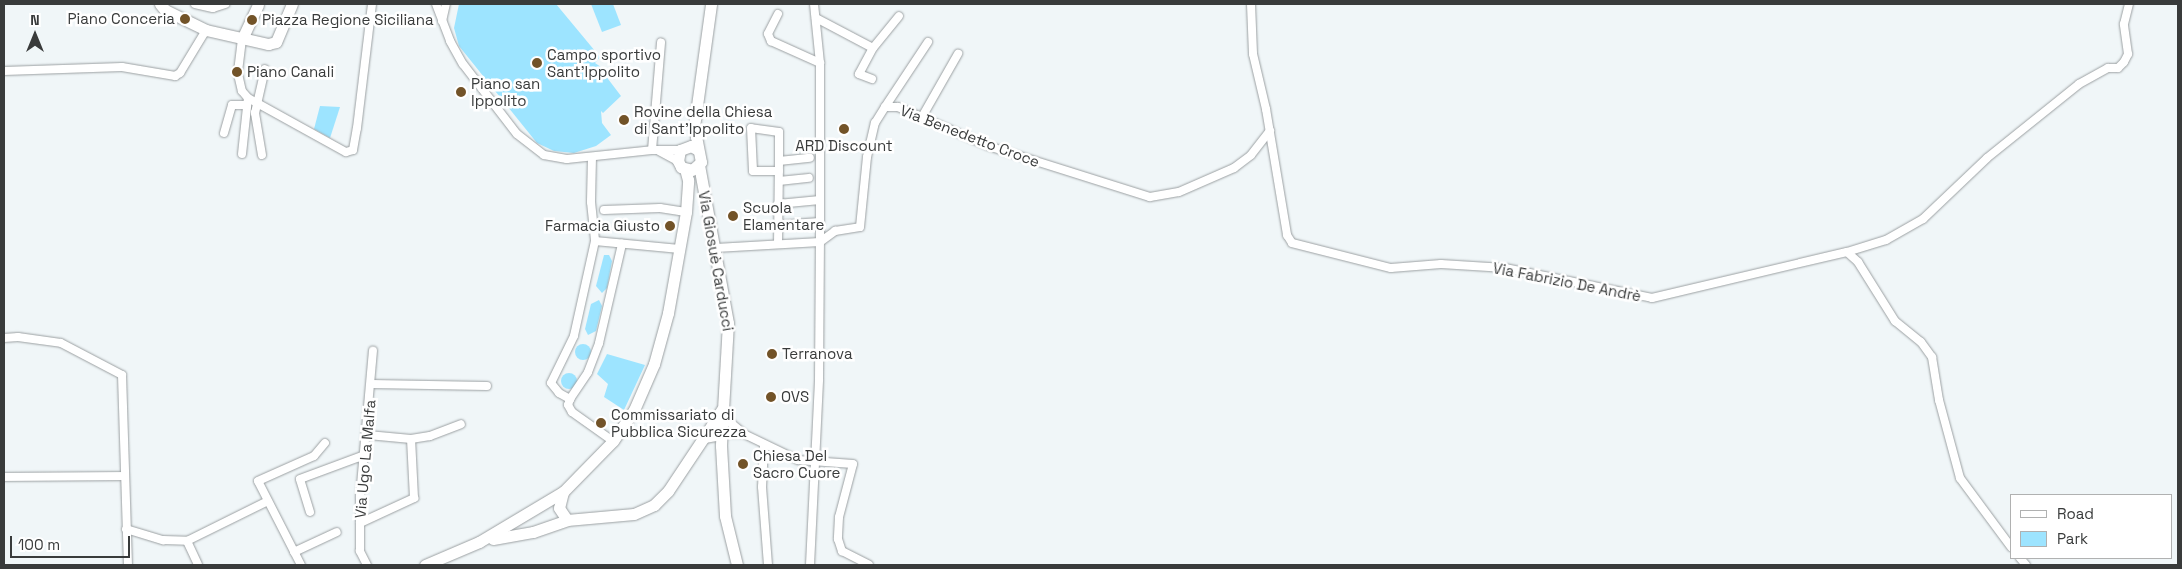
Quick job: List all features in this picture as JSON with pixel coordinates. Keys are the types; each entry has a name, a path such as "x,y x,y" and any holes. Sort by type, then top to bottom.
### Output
{"main road":[{"path":"242,39 258,4"},
{"path":"165,6 206,30 268,44 276,42 292,4"},
{"path":"513,530 563,492 613,441 634,410 654,364 680,249 686,212 688,180 686,155 694,127 711,4"},
{"name":"Via Giosuè Carducci","path":"686,155 699,165 716,248 728,323 721,434 725,516 737,565"},
{"path":"426,565 479,542 513,530 567,520 624,516 654,505 668,491 723,408"},
{"path":"704,437 721,434"},
{"path":"563,492 559,508 567,520"}],"street":[{"path":"194,4 212,8 225,4"},
{"path":"224,133 232,105 247,101 258,104 346,152 353,150 372,4"},
{"path":"436,4 442,21 463,64 530,146 555,158 592,157 655,150 686,155"},
{"path":"442,21 446,4"},
{"path":"810,565 820,242 820,63 814,4"},
{"path":"1251,4 1253,54 1270,131"},
{"name":"Via Fabrizio De Andrè","path":"1270,131 1287,235 1292,243 1391,268 1442,264 1505,268 1652,298 1847,252 1886,240 1923,219 1957,190 1961,181 2079,84 2108,68 2118,68 2124,62 2128,54 2124,24 2129,4"},
{"path":"778,14 768,34 771,41 820,63"},
{"path":"872,78 860,74 873,48 898,16"},
{"path":"816,18 873,48"},
{"path":"4,71 122,67 175,76 180,73 206,30"},
{"path":"242,39 238,74 247,101 242,154"},
{"path":"655,150 661,42"},
{"path":"885,107 928,42"},
{"path":"922,117 958,54"},
{"path":"262,155 260,136 256,134 258,104 265,69"},
{"name":"Via Benedetto Croce","path":"716,248 820,242 835,231 860,227 867,157 875,123 885,107 898,107 988,146 1150,198 1166,197 1234,168 1251,155 1270,131"},
{"path":"778,244 779,182 779,171 779,160 779,132 751,128 753,171 779,171"},
{"path":"570,399 559,394 551,383 574,336 595,241 591,202 592,157"},
{"path":"779,160 810,158"},
{"path":"779,182 810,178"},
{"path":"778,204 820,200"},
{"path":"604,210 660,208 686,212"},
{"path":"778,225 820,222"},
{"path":"595,241 680,249"},
{"path":"613,441 572,412 568,405 588,372 599,343 622,244"},
{"path":"1847,252 1858,262 1895,321 1921,342 1932,356 1937,392 1960,478 2010,546"},
{"path":"4,338 18,337 61,343 122,376 128,565"},
{"name":"Via Ugo La Malfa","path":"367,565 360,551 360,523 373,352"},
{"path":"371,384 487,386"},
{"path":"723,408 731,423 744,434 764,446 798,460 853,464 839,517 838,539 842,551 869,565"},
{"path":"368,435 411,439 430,436 461,424"},
{"path":"721,434 744,434"},
{"path":"360,523 414,498 411,439"},
{"path":"301,565 258,481 314,456 325,443"},
{"path":"764,446 762,487 768,565"},
{"path":"310,512 300,479 365,455"},
{"path":"314,456 320,471"},
{"path":"4,478 124,476"},
{"path":"126,529 163,540 187,541 268,501"},
{"path":"294,552 337,532"},
{"path":"187,541 198,565"}],"green space":[{"name":"Campo sportivo Sant'Ippolito","path":"459,4 556,4 600,57 595,63 604,69 602,71 621,96 603,113 601,111 602,123 611,135 596,146 574,153 554,151 537,143 459,46 454,28"},
{"path":"591,4 613,4 621,25 602,32"},
{"path":"320,106 340,107 330,138 314,129"},
{"path":"604,255 609,255 612,261 607,288 602,293 596,286"},
{"path":"599,300 602,306 596,331 588,335 585,329 591,304"},
{"path":"583,344 589,346 591,352 589,358 583,360 577,358 575,352 577,346"},
{"path":"607,354 645,365 624,410 604,397 608,384 597,374"},
{"path":"569,373 575,375 577,381 575,387 569,389 563,387 561,381 563,375"}],"place":[{"name":"Piano Conceria","path":"185,19"},
{"name":"Piazza Regione Siciliana","path":"252,20"},
{"name":"Campo sportivo Sant'Ippolito","path":"537,63"},
{"name":"Piano Canali","path":"237,72"},
{"name":"Piano san Ippolito","path":"461,92"},
{"name":"Rovine della Chiesa di Sant'Ippolito","path":"624,120"},
{"name":"ARD Discount","path":"844,129"},
{"name":"Scuola Elamentare","path":"733,216"},
{"name":"Farmacia Giusto","path":"670,226"},
{"name":"Terranova","path":"772,354"},
{"name":"OVS","path":"771,397"},
{"name":"Commissariato di Pubblica Sicurezza","path":"601,423"},
{"name":"Chiesa Del Sacro Cuore","path":"743,464"}]}
